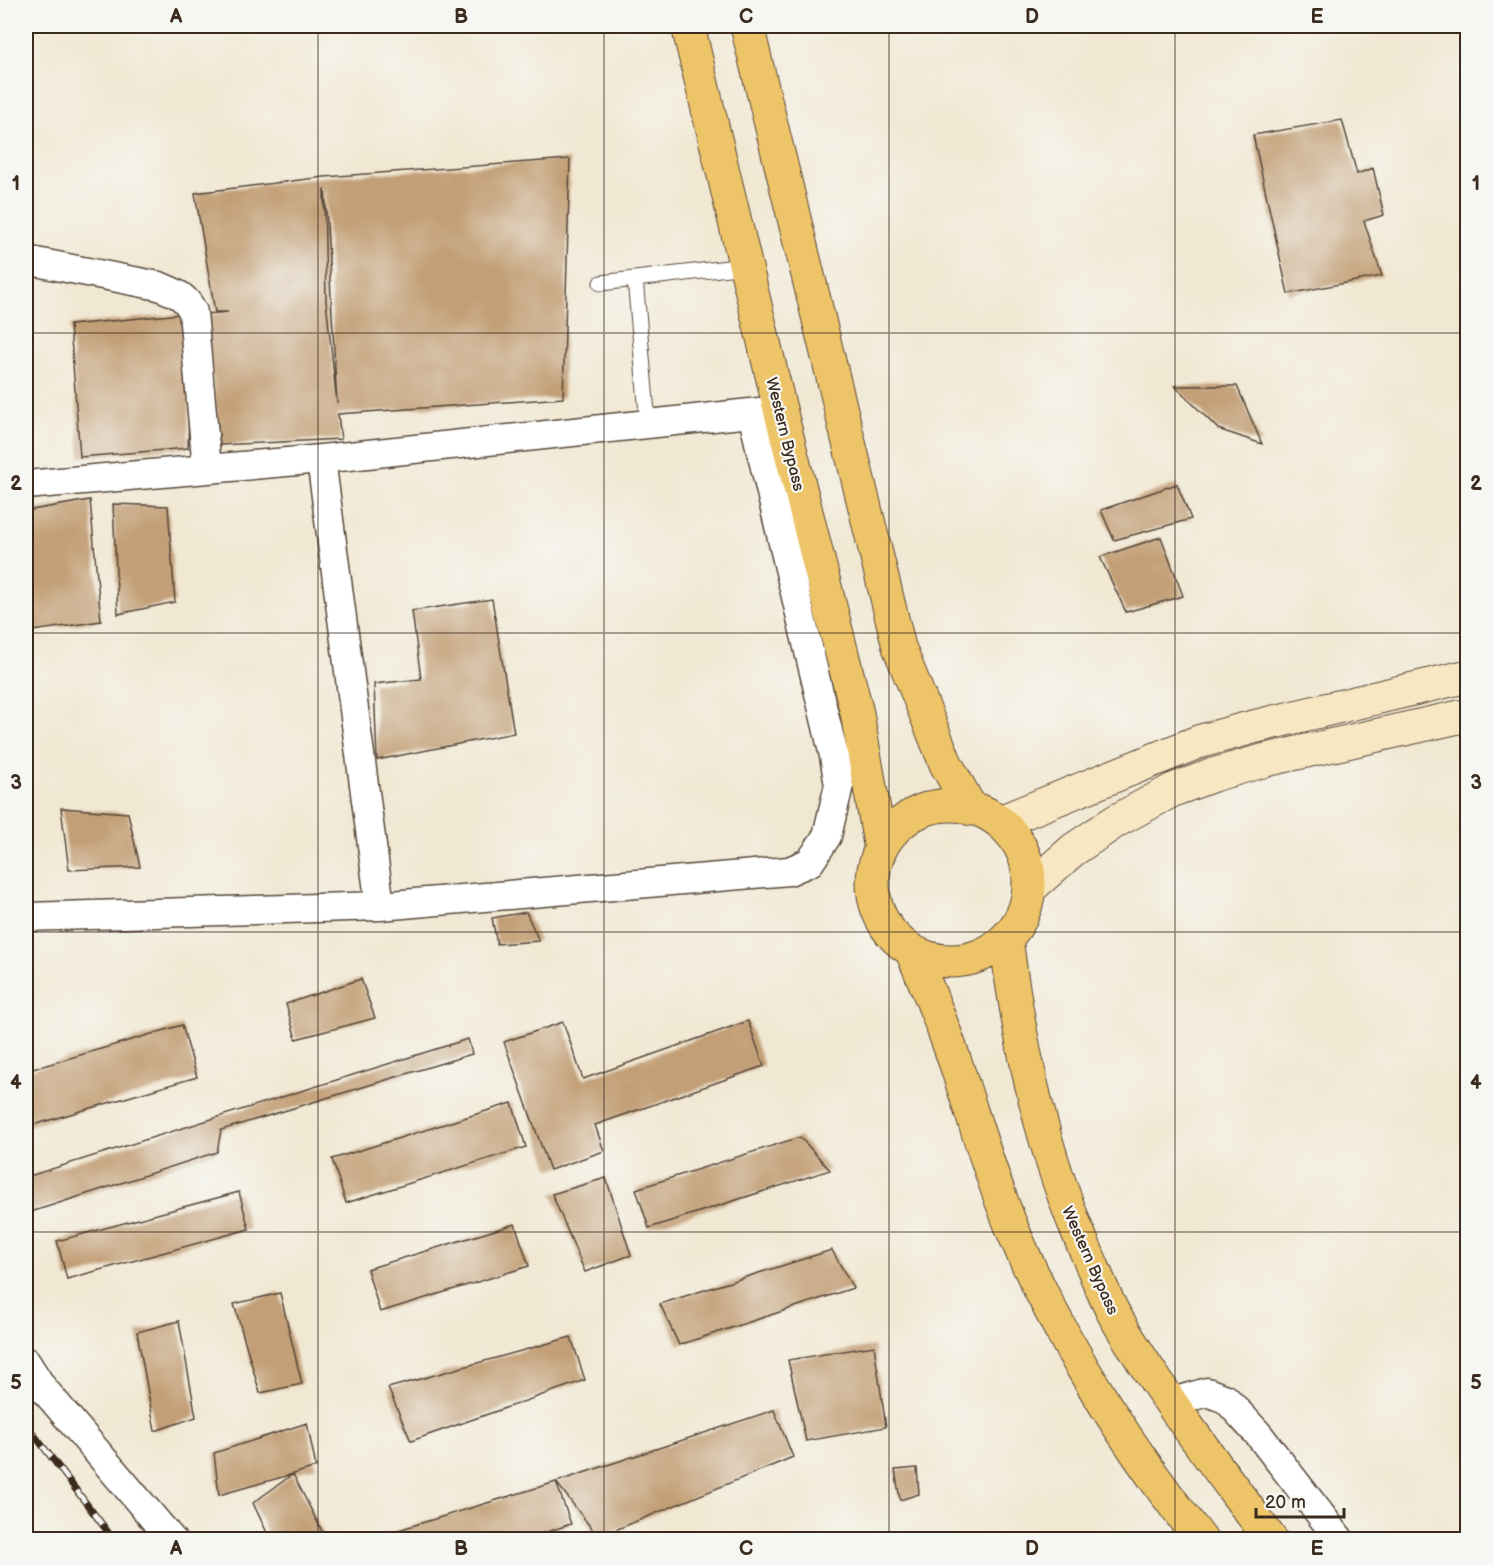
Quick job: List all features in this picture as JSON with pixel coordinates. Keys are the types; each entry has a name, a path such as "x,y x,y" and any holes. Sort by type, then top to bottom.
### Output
{"main road":[{"name":"Western Bypass","path":"688,26 745,266 766,411 857,713 880,844"},
{"path":"747,26 899,647 946,764 986,816 1014,837 1025,857 1030,888 1023,914 1006,938 988,952 968,959 945,961 913,954"},
{"path":"1201,1539 1175,1507 1105,1407 1047,1301 1014,1232 988,1163 938,1012 913,954 886,927 875,905 872,880 880,844 894,827 909,816 932,807 957,805 986,816 1198,742 1467,676"},
{"path":"1030,888 1090,838 1173,790 1266,759 1467,715"},
{"name":"Western Bypass","path":"1006,938 1025,1062 1042,1131 1070,1216 1114,1314 1170,1403 1271,1539"}],"street":[{"path":"26,260 159,286 188,302 193,312 207,469"},
{"path":"26,485 321,459 766,411 839,785 827,836 810,862 789,871 380,906 26,917"},
{"path":"321,459 380,906"},
{"path":"26,1362 42,1387 172,1539"},
{"path":"1170,1403 1207,1392 1226,1399 1259,1435 1340,1539"}],"lane":[{"path":"601,283 745,266"},
{"path":"635,279 648,424"}],"building":[{"path":"1342,120 1357,174 1373,168 1384,215 1364,221 1382,276 1288,294 1253,135"},
{"path":"570,159 563,398 338,414 341,439 220,445 205,314 228,312 215,312 195,193 324,177","holes":["325,190 337,403 326,301"]},
{"path":"191,313 188,448 80,457 70,325"},
{"path":"1175,386 1237,386 1262,444 1218,429"},
{"path":"1177,484 1191,519 1114,540 1101,510"},
{"path":"90,500 101,621 26,632 26,511"},
{"path":"113,504 168,506 175,602 118,614"},
{"path":"1161,537 1183,596 1126,612 1100,557"},
{"path":"492,599 514,733 377,760 374,684 421,679 412,611"},
{"path":"61,808 128,813 140,867 69,870"},
{"path":"526,912 539,941 497,944 492,918"},
{"path":"361,979 375,1018 296,1039 286,1004"},
{"path":"748,1021 764,1066 595,1125 604,1151 550,1170 504,1042 563,1022 583,1079"},
{"path":"182,1025 197,1077 26,1127 26,1071"},
{"path":"468,1039 472,1054 221,1130 217,1152 28,1213 26,1177"},
{"path":"512,1103 526,1147 346,1203 332,1159"},
{"path":"800,1137 830,1170 649,1228 636,1189"},
{"path":"606,1178 631,1255 585,1272 552,1194"},
{"path":"239,1192 249,1229 67,1279 57,1241"},
{"path":"515,1224 529,1266 380,1312 367,1269"},
{"path":"832,1250 853,1288 679,1345 660,1304"},
{"path":"280,1293 302,1384 260,1393 234,1304"},
{"path":"179,1321 196,1417 155,1431 137,1332"},
{"path":"571,1337 585,1380 411,1441 388,1388"},
{"path":"874,1346 886,1427 806,1441 788,1360"},
{"path":"774,1410 793,1457 598,1537 556,1482"},
{"path":"307,1423 316,1467 219,1495 214,1453"},
{"path":"917,1468 919,1494 900,1500 895,1470"},
{"path":"293,1474 326,1539 270,1539 253,1503"},
{"path":"556,1482 571,1524 526,1539 369,1539"}],"railway":[{"path":"26,1424 114,1540"}]}
